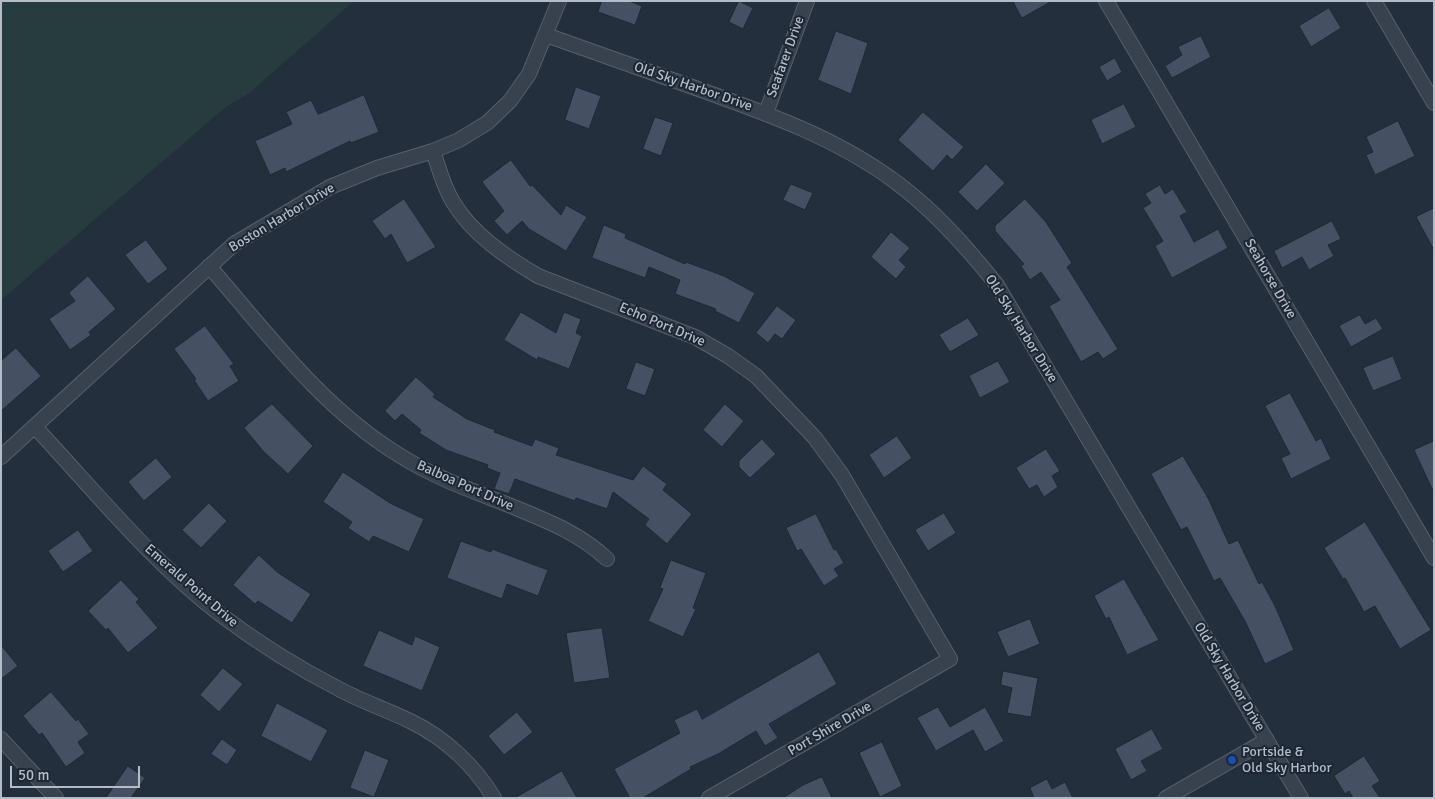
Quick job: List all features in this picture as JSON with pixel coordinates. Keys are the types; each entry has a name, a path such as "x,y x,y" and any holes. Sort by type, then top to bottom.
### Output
{"street":[{"name":"Boston Harbor Drive","path":"1,457 234,244 330,187 376,168 433,151 473,132 499,113 529,74 558,1"},
{"name":"Seafarer Drive","path":"766,113 807,1"},
{"name":"Seahorse Drive","path":"1106,1 1434,558"},
{"path":"1374,1 1434,103"},
{"name":"Old Sky Harbor Drive","path":"546,35 766,113 815,133 852,153 893,180 931,211 966,246 997,285 1301,798"},
{"name":"Echo Port Drive","path":"433,151 441,178 454,203 482,237 518,265 538,276 695,337 728,356 763,383 815,438 842,475 950,660"},
{"name":"Balboa Port Drive","path":"209,266 324,397 360,428 398,455 439,478 568,530 590,543 607,560"},
{"name":"Emerald Point Drive","path":"35,427 116,518 167,568 220,615 286,660 341,690 412,722 431,733 465,760 494,798"},
{"name":"Port Shire Drive","path":"710,798 950,660"},
{"path":"1,739 56,798"},
{"path":"1166,798 1267,740"}],"green space":[{"path":"1,1 354,1 248,94 227,106 1,300"}],"building":[{"path":"602,1 629,1 642,6 635,25 598,12"},
{"path":"739,1 753,8 743,29 729,22"},
{"path":"1013,1 1052,1 1022,18"},
{"path":"1329,8 1341,28 1311,47 1299,26"},
{"path":"836,31 868,43 851,94 818,80"},
{"path":"1201,36 1211,57 1172,78 1165,66 1182,55 1178,47"},
{"path":"1115,58 1122,72 1107,81 1099,67"},
{"path":"576,87 601,96 589,129 565,120"},
{"path":"364,95 379,132 351,143 350,141 286,172 285,168 270,175 255,141 292,124 286,112 311,100 318,114"},
{"path":"1124,104 1136,127 1102,144 1091,120"},
{"path":"923,112 964,147 952,160 947,155 933,171 898,140"},
{"path":"655,117 673,123 661,156 643,149"},
{"path":"1398,121 1415,156 1375,175 1366,155 1373,152 1366,137"},
{"path":"511,160 530,186 532,185 561,215 566,205 587,217 566,251 529,229 522,221 507,235 494,221 504,211 482,182"},
{"path":"986,164 1005,183 977,211 958,192"},
{"path":"791,184 813,193 805,210 783,200"},
{"path":"1160,185 1165,194 1173,189 1187,212 1180,216 1194,242 1218,229 1228,248 1172,278 1155,246 1163,241 1143,208 1151,203 1145,194"},
{"path":"404,199 436,247 407,263 391,234 385,239 372,221"},
{"path":"1025,199 1046,222 1072,263 1067,267 1118,349 1103,359 1098,352 1081,362 1049,306 1060,300 1041,272 1030,280 1021,266 1024,264 995,231 995,226"},
{"path":"1434,208 1434,250 1416,217"},
{"path":"1332,221 1341,239 1328,245 1334,256 1309,270 1302,257 1282,268 1274,251"},
{"path":"604,225 626,234 625,238 685,264 686,262 724,276 755,293 739,323 715,311 716,309 675,294 680,280 649,267 645,278 592,258"},
{"path":"891,232 910,248 899,260 906,267 896,279 871,257"},
{"path":"146,240 168,269 148,284 125,255"},
{"path":"88,276 116,309 89,332 91,335 70,350 49,319 75,301 69,293"},
{"path":"777,306 796,320 782,339 775,334 768,343 756,333"},
{"path":"521,312 556,333 564,312 581,319 576,333 582,336 569,369 538,357 537,360 504,340"},
{"path":"1360,315 1365,324 1376,318 1383,329 1351,347 1339,326"},
{"path":"968,318 979,335 950,352 939,335"},
{"path":"205,326 234,364 230,366 239,381 208,401 194,380 196,379 174,349"},
{"path":"16,348 41,376 1,411 1,361"},
{"path":"1393,356 1402,379 1373,391 1363,368"},
{"path":"998,361 1010,382 980,398 969,376"},
{"path":"636,362 655,369 645,396 626,389"},
{"path":"416,377 435,394 433,397 467,419 495,430 494,432 532,446 535,439 559,448 556,455 633,480 643,466 667,484 663,490 692,514 667,544 645,525 649,519 613,492 607,509 576,498 575,501 515,479 509,494 494,489 500,473 487,468 488,465 446,450 419,433 421,430 402,414 395,421 385,411"},
{"path":"1290,393 1316,441 1321,438 1331,459 1291,479 1281,458 1290,454 1265,406"},
{"path":"272,404 313,446 288,474 263,451 244,428"},
{"path":"725,404 744,421 722,447 703,430"},
{"path":"897,436 912,458 884,478 869,455"},
{"path":"762,439 776,454 750,478 739,467 739,461"},
{"path":"1434,441 1434,493 1414,450"},
{"path":"1046,449 1060,471 1052,476 1058,487 1044,497 1037,485 1029,489 1016,468"},
{"path":"1183,456 1208,498 1229,544 1238,540 1259,584 1262,582 1275,606 1294,650 1265,664 1245,621 1220,578 1214,581 1187,527 1181,530 1151,474"},
{"path":"156,458 172,477 144,501 128,482"},
{"path":"343,472 390,503 424,519 409,552 373,536 369,542 348,528 352,522 323,502"},
{"path":"209,503 227,521 201,548 182,530"},
{"path":"944,513 956,533 928,551 915,530"},
{"path":"816,514 834,550 836,549 844,563 834,569 839,576 824,586 801,549 797,551 786,528"},
{"path":"1365,522 1431,630 1400,649 1375,606 1364,612 1345,578 1343,579 1324,548"},
{"path":"78,530 93,551 63,572 48,551"},
{"path":"461,541 491,552 492,549 548,570 538,596 507,584 502,599 447,578"},
{"path":"259,555 277,572 311,594 292,623 258,601 255,604 233,585"},
{"path":"671,560 706,573 693,608 696,609 683,637 648,621 663,589 660,588"},
{"path":"1124,579 1159,640 1127,655 1109,617 1106,619 1094,596"},
{"path":"121,580 139,599 136,602 158,628 128,653 108,628 106,630 88,611"},
{"path":"1030,619 1040,644 1008,657 997,632"},
{"path":"602,628 610,678 574,683 566,633"},
{"path":"379,630 412,645 415,636 440,647 422,691 363,666"},
{"path":"1,645 18,666 1,679"},
{"path":"819,652 837,684 769,724 778,738 765,746 756,731 718,754 690,767 691,769 643,798 630,798 614,769 680,733 674,720 697,709 702,719"},
{"path":"223,668 243,684 219,712 200,695"},
{"path":"1003,671 1038,678 1031,717 1007,713 1012,688 1001,685"},
{"path":"51,692 76,721 78,719 89,734 78,742 85,753 66,767 42,733 39,735 23,716"},
{"path":"277,703 328,730 311,762 261,736"},
{"path":"938,707 950,727 985,707 1004,741 985,752 973,730 936,751 917,718"},
{"path":"517,712 533,732 504,755 488,736"},
{"path":"1152,729 1163,749 1141,761 1147,771 1131,780 1115,749"},
{"path":"222,739 237,750 227,765 211,754"},
{"path":"882,742 902,786 880,797 859,753"},
{"path":"365,750 389,760 374,797 350,788"},
{"path":"1364,756 1380,781 1372,786 1380,798 1353,798 1349,791 1345,794 1334,776"},
{"path":"128,766 145,778 131,798 106,798"},
{"path":"562,771 577,798 515,798"},
{"path":"822,777 832,798 783,798 803,785"},
{"path":"1047,779 1052,789 1065,782 1073,798 1034,798 1030,788"}],"place":[{"name":"Portside & Old Sky Harbor","path":"1232,760"}]}
